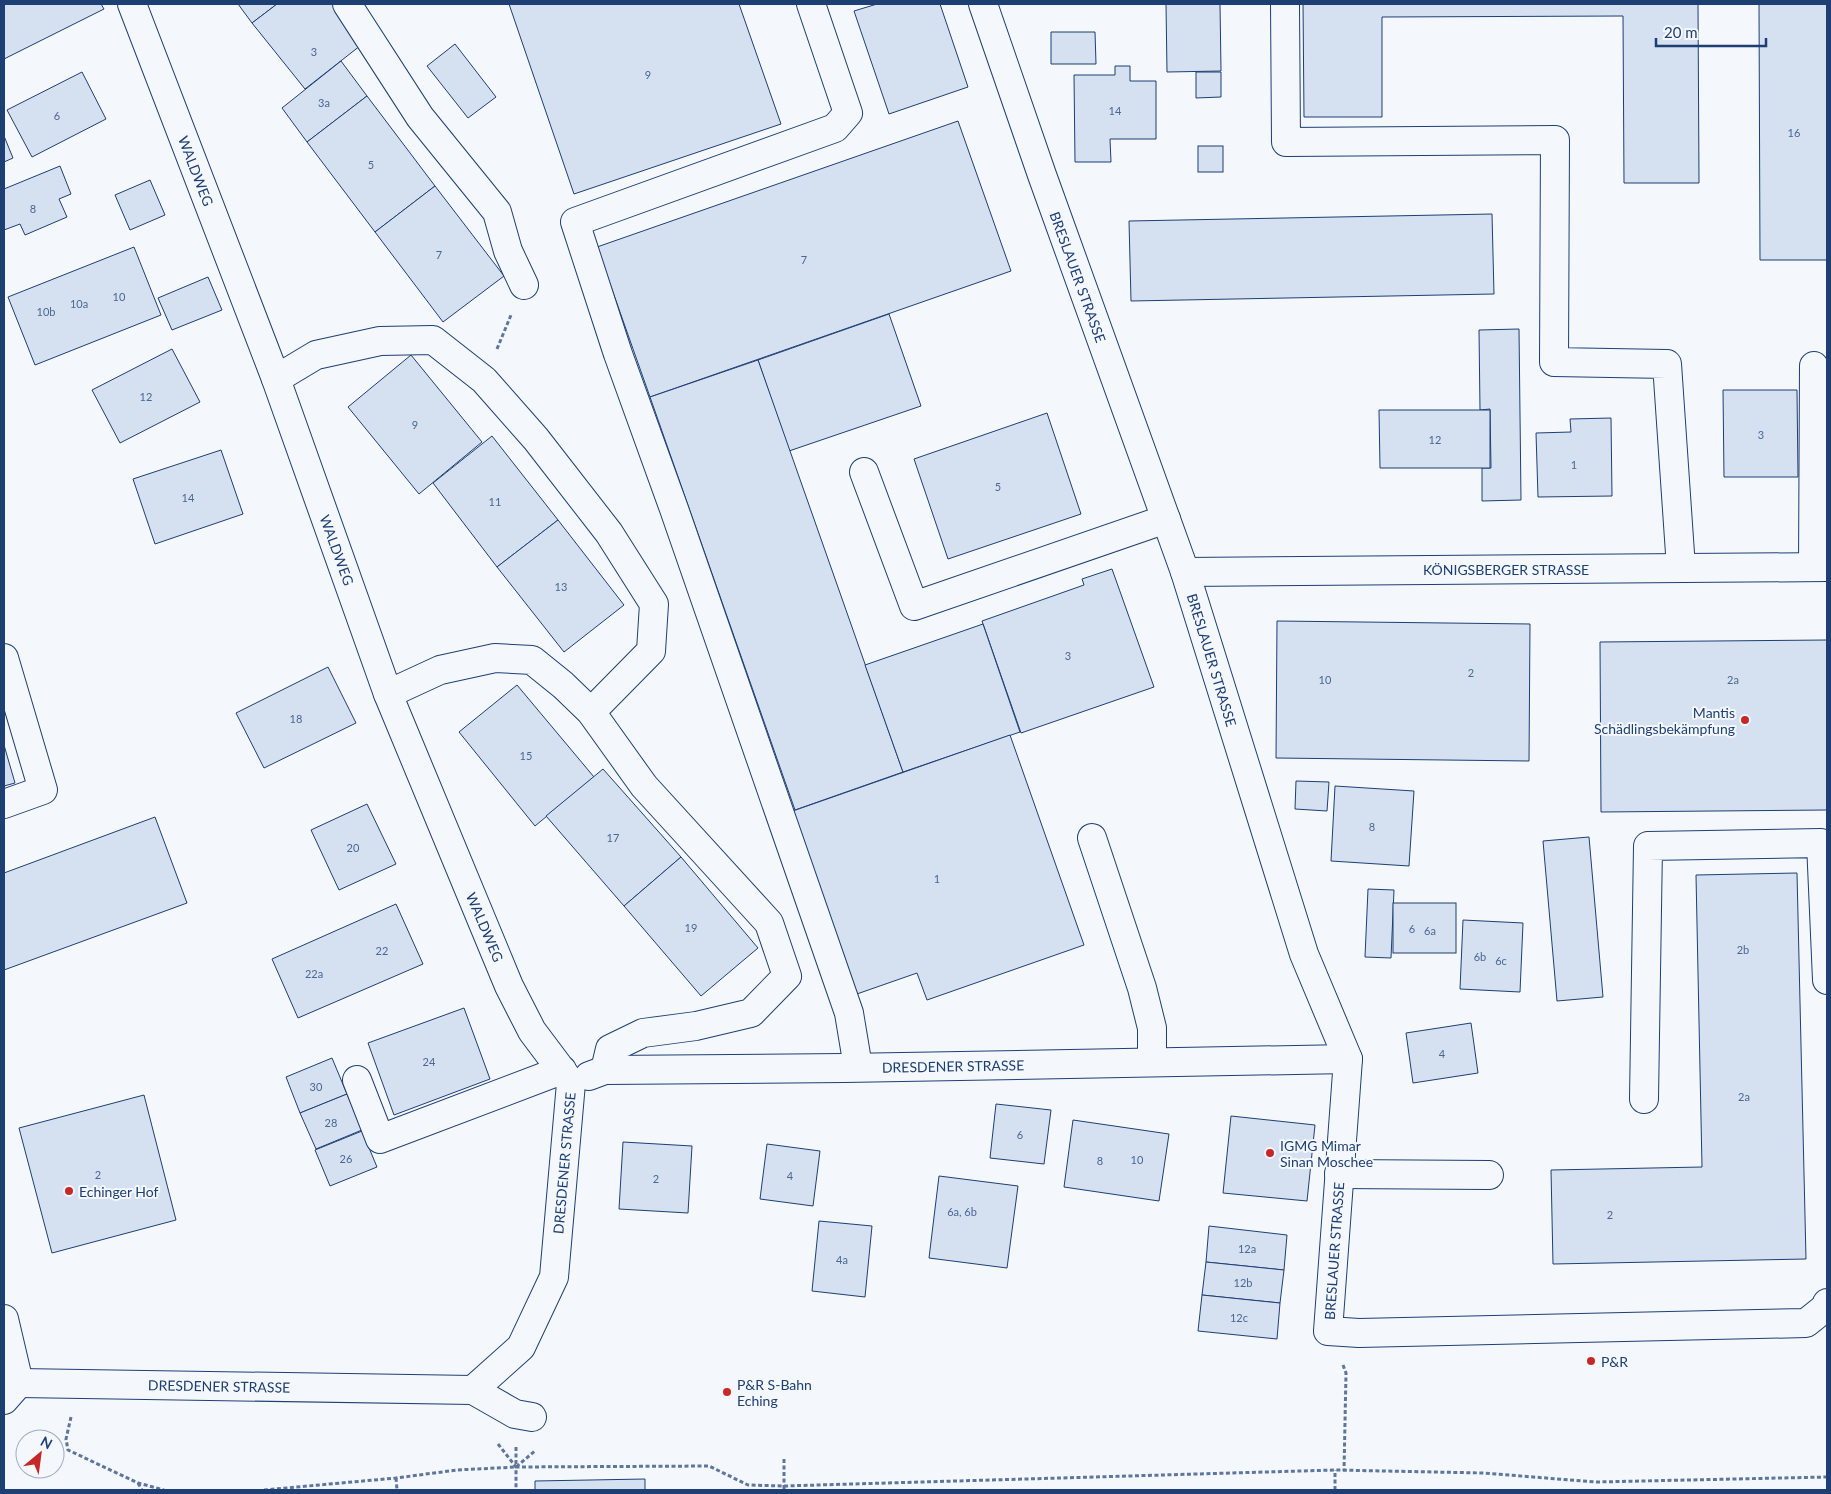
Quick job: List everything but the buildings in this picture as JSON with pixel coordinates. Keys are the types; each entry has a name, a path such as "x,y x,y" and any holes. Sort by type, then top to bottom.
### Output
{"street":[{"name":"WALDWEG","path":"132,4 276,379 388,694 509,986 532,1031 566,1076"},
{"path":"347,4 420,116 497,212 508,251 524,285"},
{"path":"811,4 848,113 836,128 575,222 618,354 710,609 849,1013 858,1067"},
{"name":"BRESLAUER STRASSE","path":"983,4 1042,175 1185,572 1304,954 1348,1058 1328,1331"},
{"path":"1285,4 1286,142 1555,140 1554,362 1667,364 1681,568"},
{"path":"276,379 316,356 380,341 433,340 484,380 536,439 610,533 654,604 651,651 591,712"},
{"path":"1814,366 1820,567"},
{"path":"864,472 914,606 1166,519"},
{"name":"KÖNIGSBERGER STRASSE","path":"1185,572 1820,567"},
{"path":"4,658 43,790 4,804"},
{"path":"388,694 440,670 495,658 532,660 563,685 591,712 644,786 769,923 787,976 751,1013 696,1026 643,1034 610,1049 605,1070"},
{"path":"1092,838 1142,988 1152,1028 1152,1062"},
{"path":"1644,1099 1648,846 1821,843 1827,980"},
{"name":"DRESDENER STRASSE","path":"11,1391 473,1390 521,1347 554,1277 566,1076 605,1070 1348,1058"},
{"path":"357,1080 380,1139 566,1076"},
{"path":"1339,1174 1488,1175"},
{"path":"1328,1331 1359,1333 1806,1323 1826,1307 1827,1303"},
{"path":"4,1319 11,1391"},
{"path":"473,1390 524,1416"}],"path":[{"path":"484,380 524,285"},
{"path":"1328,1331 1346,1373 1344,1471"},
{"path":"516,1467 524,1416"},
{"path":"516,1467 539,1448"},
{"path":"68,1450 138,1483 164,1490"},
{"path":"784,1459 784,1488"},
{"path":"264,1490 396,1478 457,1470 516,1467 709,1466 748,1485 784,1488 1335,1470 1483,1473 1596,1482 1827,1477"},
{"path":"1335,1470 1335,1490"},
{"path":"396,1478 397,1490"},
{"path":"138,1483 142,1490"}],"place":[{"name":"Mantis Schädlingsbekämpfung","path":"1745,720"},
{"name":"IGMG Mimar Sinan Moschee","path":"1270,1153"},
{"name":"Echinger Hof","path":"69,1191"},
{"name":"P&R","path":"1591,1361"},
{"name":"P&R S-Bahn Eching","path":"727,1392"}]}
